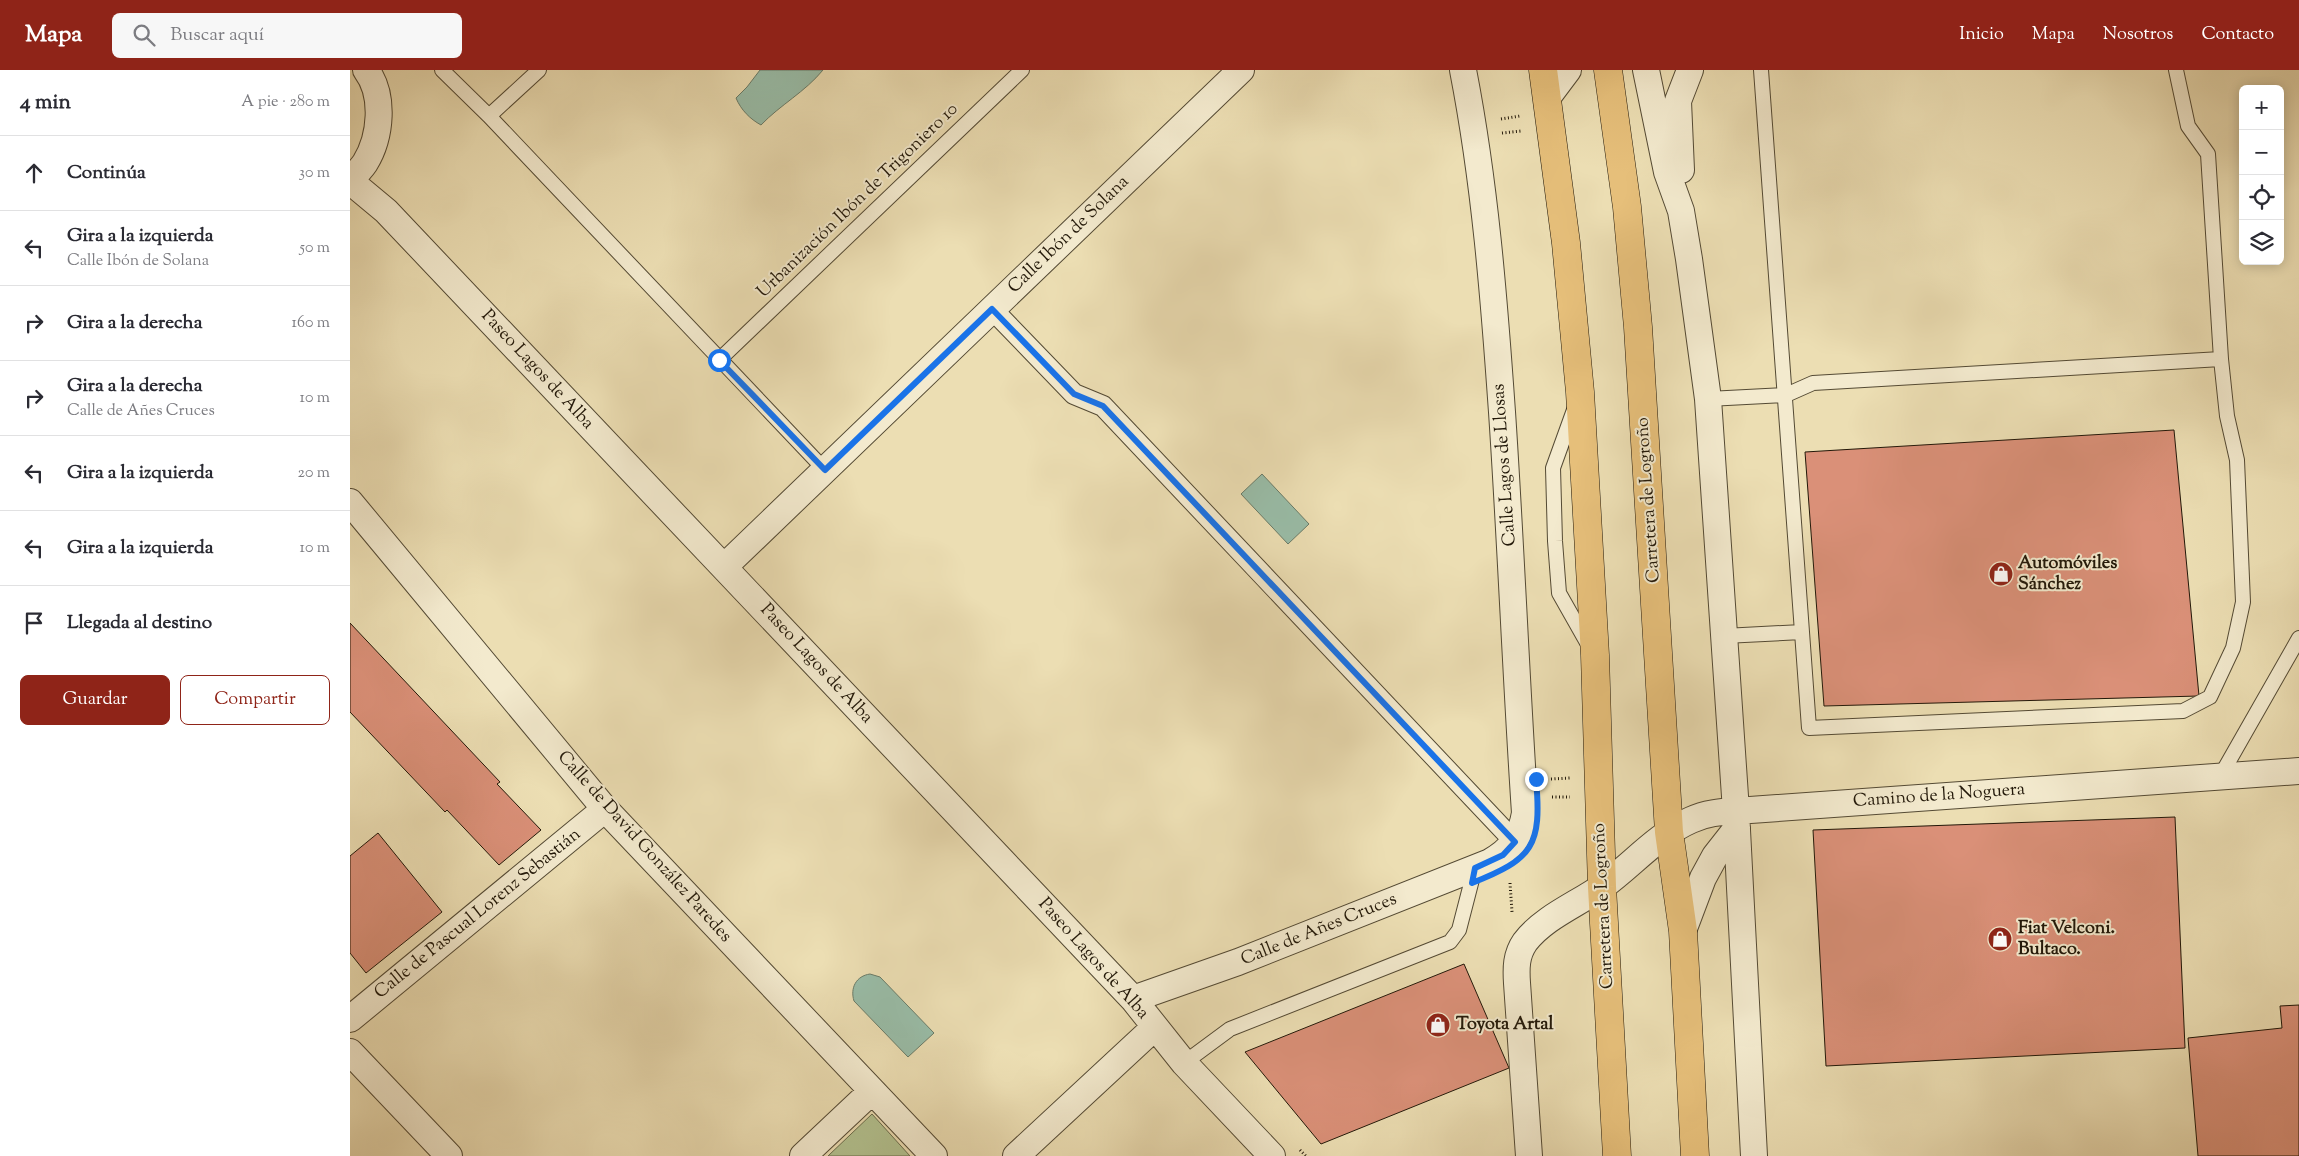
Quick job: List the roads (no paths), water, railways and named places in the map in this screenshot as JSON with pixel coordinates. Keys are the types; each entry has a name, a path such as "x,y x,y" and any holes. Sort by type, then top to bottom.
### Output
{"highway":[{"name":"Carretera de Logroño","path":"1543,70 1566,243 1580,392 1595,656 1602,886 1617,1156"},
{"name":"Carretera de Logroño","path":"1608,70 1627,207 1638,327 1669,832 1682,931 1695,1156"}],"street":[{"path":"350,180 365,163 375,142 379,118 377,95 366,70"},
{"name":"Calle Ibón de Solana","path":"724,567 1241,70"},
{"name":"Calle Lagos de Llosas","path":"1464,70 1474,123 1486,226 1504,454 1525,813 1522,827 1509,849"},
{"path":"1547,98 1568,70"},
{"path":"1646,70 1667,172 1681,211"},
{"path":"1690,70 1678,101 1681,211 1690,259 1708,399 1736,819 1754,1156"},
{"name":"Paseo Lagos de Alba","path":"350,180 386,211 1133,999 1184,1063 1272,1156"},
{"path":"992,309 1074,394 1103,406 1509,849"},
{"name":"Calle de David González Paredes","path":"350,502 605,809 934,1156"},
{"name":"Camino de la Noguera","path":"1602,886 1669,832 1690,820 1708,813 1736,819 2221,775 2299,771"},
{"name":"Calle de Pascual Lorenz Sebastián","path":"350,1019 605,809"},
{"name":"Carretera de Logroño","path":"1682,931 1703,878 1736,819"},
{"name":"Calle de Añes Cruces","path":"1133,999 1238,962 1475,868 1509,849"},
{"path":"1529,1156 1516,975 1519,953 1526,941 1541,927 1602,886"},
{"path":"1016,1156 1155,1027"},
{"path":"350,1052 449,1156"},
{"path":"803,1156 872,1092"}],"lane":[{"path":"442,70 489,116 825,470"},
{"path":"489,116 539,70"},
{"name":"Urbanización Ibón de Trigoniero 10","path":"719,360 1022,70"},
{"path":"1761,70 1809,728 2183,711 2210,697 2233,648 2243,602 2237,460 2227,416 2221,359 2208,154 2188,126 2176,70"},
{"path":"1708,399 1786,395 1813,383 2221,359"},
{"path":"1724,636 1802,632"},
{"path":"2221,775 2299,638"},
{"path":"1184,1063 1230,1029 1450,942 1459,930 1475,868"}],"place":[{"name":"Automóviles Sánchez","path":"2001,574"},
{"name":"Fiat Velconi. Bultaco.","path":"2000,939"},
{"name":"Toyota Artal","path":"1438,1025"}]}
